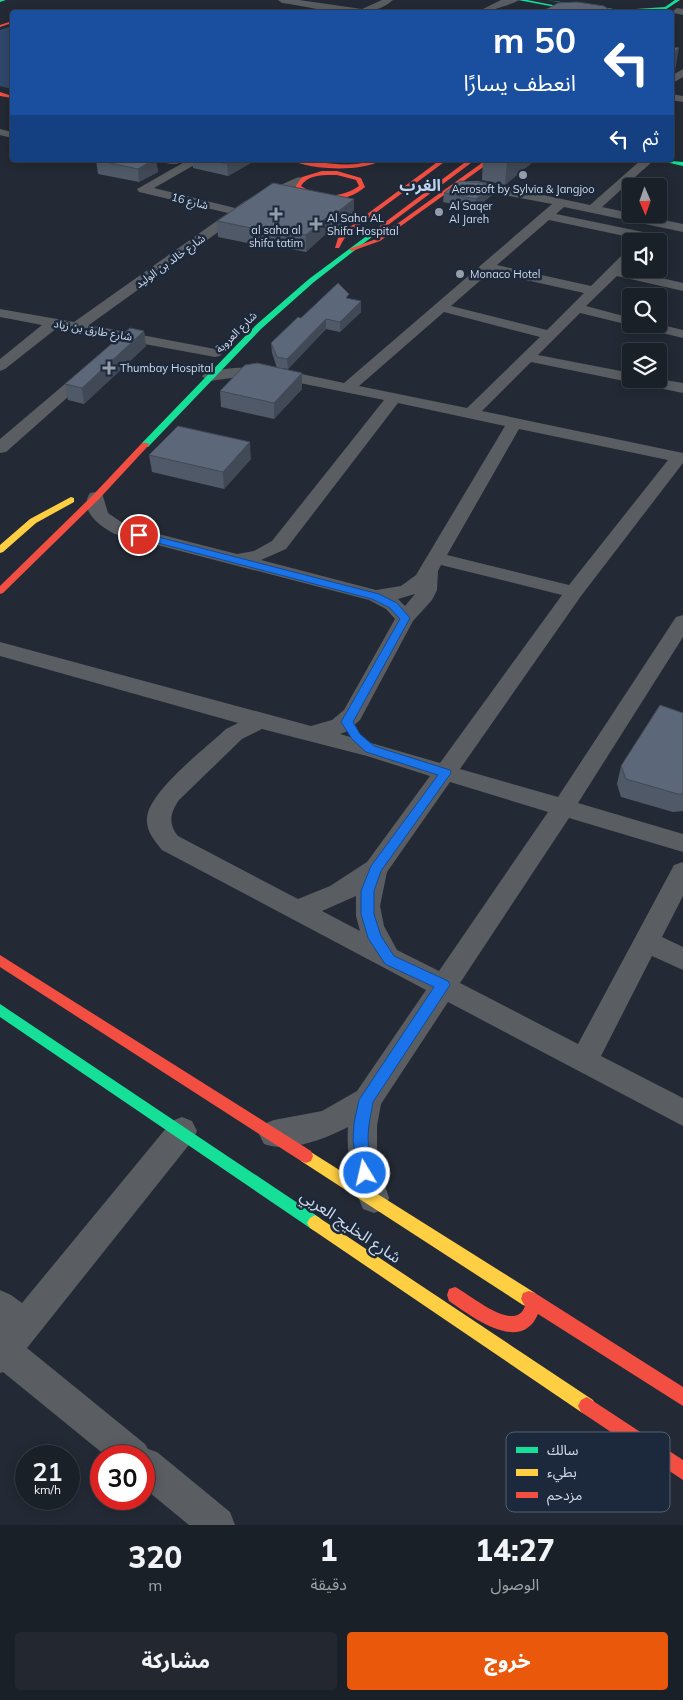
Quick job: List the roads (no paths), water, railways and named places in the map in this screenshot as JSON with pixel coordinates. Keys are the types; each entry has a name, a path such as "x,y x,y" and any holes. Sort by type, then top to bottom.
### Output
{"main road":[{"path":"0,1 4,0"},
{"path":"520,0 549,6 572,4 615,10"},
{"path":"572,4 586,10"},
{"path":"659,10 674,9"},
{"path":"291,162 306,174 298,187 311,195 329,197 348,195 360,190 362,183 359,180"},
{"path":"304,162 341,168 370,162"},
{"path":"359,180 375,162"},
{"path":"338,247 345,234 364,217 441,162"},
{"path":"314,264 457,162"},
{"name":"شارع العروبة","path":"0,591 83,499 207,370 226,347 352,249 469,162"},
{"path":"352,249 378,240 487,162"},
{"path":"302,179 320,174 338,173 359,180 373,182"},
{"path":"394,183 415,181"},
{"path":"329,197 352,206 364,217"},
{"name":"شارع العروبة","path":"207,370 226,347"},
{"path":"0,550 33,521 83,499"},
{"path":"55,554 67,538 83,499"},
{"name":"شارع العروبة","path":"39,532 83,499"},
{"path":"0,960 683,1397"},
{"name":"شارع الخليج العربي","path":"0,1010 626,1432"},
{"path":"362,1253 407,1271"},
{"path":"442,1288 503,1325 515,1326 525,1322 532,1313 534,1302"},
{"name":"شارع الخليج العربي","path":"670,1462 683,1471"}],"street":[{"path":"282,0 348,10"},
{"path":"367,10 389,0"},
{"path":"484,10 499,1 515,0"},
{"path":"318,10 326,7"},
{"path":"160,166 177,171 193,162"},
{"path":"593,209 646,162"},
{"name":"شارع 16","path":"177,171 143,189 237,212"},
{"name":"شارع خالد بن الوليد","path":"77,327 237,212 264,196 302,179"},
{"path":"456,185 478,185 683,228"},
{"name":"شارع خالد بن الوليد","path":"264,196 311,195"},
{"path":"349,387 562,202"},
{"path":"548,216 622,233"},
{"path":"652,233 662,224"},
{"path":"471,413 622,263"},
{"path":"487,267 594,291"},
{"path":"614,271 683,287"},
{"path":"440,307 550,334"},
{"path":"577,308 622,320"},
{"name":"شارع طارق بن زياد","path":"0,313 129,337 226,347"},
{"path":"0,365 54,323"},
{"path":"667,330 683,334"},
{"path":"115,349 129,337"},
{"path":"226,347 270,372"},
{"path":"528,357 622,376"},
{"path":"0,448 100,362"},
{"path":"207,370 270,372 681,458 574,592 376,869 359,883 341,894 320,903 297,909"},
{"path":"667,385 683,388"},
{"path":"235,560 260,555 279,544 395,397"},
{"path":"376,596 405,592 417,586 432,564 515,422"},
{"path":"83,499 95,506 99,516 108,524 120,530 376,596 394,606 405,618"},
{"path":"279,544 278,560 288,574"},
{"path":"432,564 574,592"},
{"path":"310,734 347,722 405,618 422,600 432,564"},
{"path":"374,1198 365,1173 361,1148 361,1123 367,1100 563,808 683,621"},
{"path":"0,649 260,721 370,749 683,843"},
{"path":"260,721 242,729 220,747 171,794 162,806 158,819 162,832 170,843 683,1113"},
{"path":"347,722 356,736 370,749"},
{"path":"376,869 368,891 367,914 375,938 390,960"},
{"path":"584,1060 683,872"},
{"path":"646,941 683,959"},
{"path":"274,1134 300,1132 324,1124 347,1114 367,1100"},
{"path":"9,1345 182,1131"},
{"path":"0,1306 9,1345 121,1445"},
{"path":"155,1474 217,1525"}],"place":[{"name":"Aerosoft by Sylvia & Jangjoo","path":"523,175"},
{"name":"Al Saqer Al Jareh","path":"439,212"},
{"name":"al saha al shifa tatim","path":"276,214"},
{"name":"Al Saha AL Shifa Hospital","path":"316,224"},
{"name":"Monaco Hotel","path":"460,274"},
{"name":"Thumbay Hospital","path":"109,368"}],"district":[{"name":"الغرب","path":"420,185"}]}
